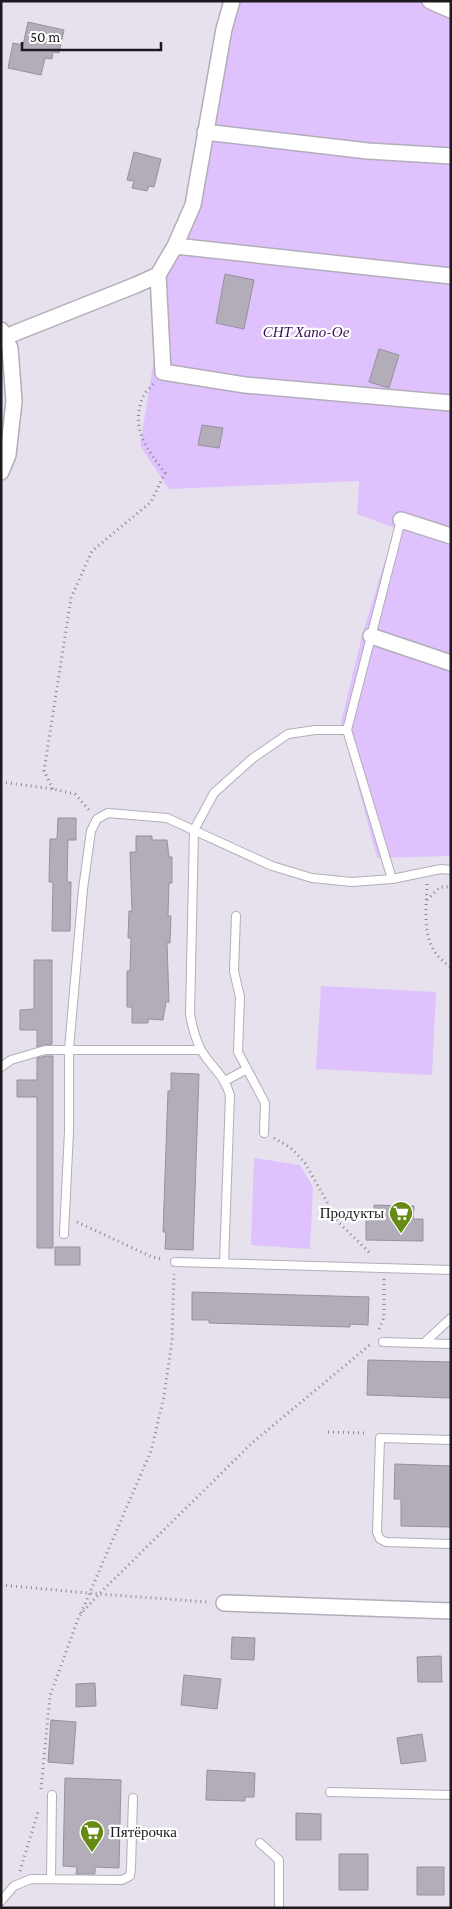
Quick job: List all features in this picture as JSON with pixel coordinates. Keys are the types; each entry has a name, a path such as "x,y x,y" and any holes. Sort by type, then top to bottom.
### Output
{"street":[{"path":"1,472 8,454 14,401 10,348 3,334 136,285 158,274 175,246 193,205 224,29 232,1"},
{"path":"430,1 451,10"},
{"path":"205,132 368,151 451,156"},
{"path":"175,246 451,276"},
{"path":"158,274 163,372 245,386 451,403"},
{"path":"401,520 451,536"},
{"path":"371,636 451,663"},
{"path":"224,1603 451,1611"}],"lane":[{"path":"392,879 347,730 401,520"},
{"path":"224,1263 230,1094 226,1081 201,1050 193,1032 190,1014 194,830 214,793 253,758 288,734 315,730 347,730"},
{"path":"64,1234 69,1131 69,1049 83,889 91,831 97,819 108,813 167,818 272,866 312,878 352,882 392,879 427,872 451,870"},
{"path":"236,916 234,971 240,997 238,1052 265,1104 264,1133"},
{"path":"1,1067 10,1060 45,1050 201,1050"},
{"path":"226,1081 247,1069"},
{"path":"175,1262 451,1270"},
{"path":"424,1343 451,1318"},
{"path":"383,1342 451,1344"},
{"path":"451,1440 380,1438 377,1532 380,1539 386,1542 451,1544"},
{"path":"330,1792 451,1795"},
{"path":"51,1879 52,1795"},
{"path":"2,1900 14,1886 31,1879 122,1880 130,1876 133,1798"},
{"path":"260,1843 279,1860 279,1908"}],"path":[{"path":"53,789 44,771 71,598 92,551 151,502 165,473 146,448 138,427 142,398 163,372"},
{"path":"1,782 53,789 74,794 97,819"},
{"path":"427,872 426,926 431,946 441,961 451,967"},
{"path":"426,900 440,887 451,887"},
{"path":"80,1616 99,1594 252,1443 374,1341 384,1318 383,1292 385,1268 339,1222 305,1163 291,1148 264,1133"},
{"path":"40,1798 50,1696 88,1593 150,1451 164,1396 172,1341 175,1262 152,1257 65,1216"},
{"path":"374,1341 383,1342"},
{"path":"328,1432 372,1433 380,1438"},
{"path":"1,1585 224,1603"},
{"path":"2,1900 20,1872 39,1808"}],"green space":[{"name":"СНТ Хапо-Ое","path":"240,1 443,1 451,3 451,856 377,858 341,722 363,632 395,528 357,514 359,481 169,489 140,446 167,277 198,214 231,31"},
{"path":"321,986 436,992 432,1075 316,1069"},
{"path":"254,1158 300,1165 313,1187 310,1249 251,1245"}],"building":[{"path":"28,22 64,30 59,53 53,52 52,59 45,58 41,75 8,68 13,43 23,45"},
{"path":"134,152 161,159 154,187 149,186 147,191 132,188 134,181 127,180"},
{"path":"225,274 254,280 244,329 216,323"},
{"path":"379,349 399,355 389,388 369,382"},
{"path":"202,425 223,428 219,448 198,445"},
{"path":"58,818 76,818 76,840 68,840 67,882 71,882 70,931 52,931 53,882 49,882 50,839 57,839"},
{"path":"136,836 152,836 152,840 167,840 169,857 172,857 172,883 169,883 168,916 171,916 170,943 167,943 169,1002 166,1002 163,1020 148,1019 148,1023 132,1023 132,1007 127,1007 127,971 130,971 131,938 128,938 129,911 132,911 130,852 136,852"},
{"path":"34,960 52,960 52,1044 37,1047 37,1030 20,1030 20,1010 34,1009"},
{"path":"53,1056 53,1248 37,1248 37,1097 17,1097 17,1080 37,1080 37,1058"},
{"path":"171,1073 199,1074 193,1250 165,1249 166,1232 163,1232 168,1091 171,1091"},
{"path":"374,1205 414,1206 413,1219 423,1219 423,1241 366,1240 366,1219 374,1219"},
{"path":"55,1247 80,1247 80,1265 55,1265"},
{"path":"192,1292 369,1297 368,1325 350,1324 350,1327 244,1324 209,1323 209,1320 192,1320"},
{"path":"368,1360 451,1362 451,1398 367,1395"},
{"path":"395,1464 451,1466 451,1527 401,1526 401,1499 394,1499"},
{"path":"232,1637 255,1638 254,1660 231,1659"},
{"path":"441,1656 442,1682 418,1682 417,1657"},
{"path":"184,1675 221,1679 217,1709 181,1705"},
{"path":"95,1683 96,1706 76,1707 76,1684"},
{"path":"51,1720 76,1722 73,1764 48,1762"},
{"path":"422,1734 426,1761 401,1764 397,1738"},
{"path":"207,1770 255,1773 254,1797 245,1797 245,1801 206,1800"},
{"path":"65,1778 121,1780 119,1868 95,1867 95,1874 76,1874 77,1867 63,1866"},
{"path":"296,1813 321,1814 321,1840 296,1840"},
{"path":"339,1854 368,1854 368,1890 339,1890"},
{"path":"417,1867 444,1867 444,1895 417,1895"}],"place":[{"name":"Продукты","path":"401,1234"},
{"name":"Пятёрочка","path":"92,1853"}]}
